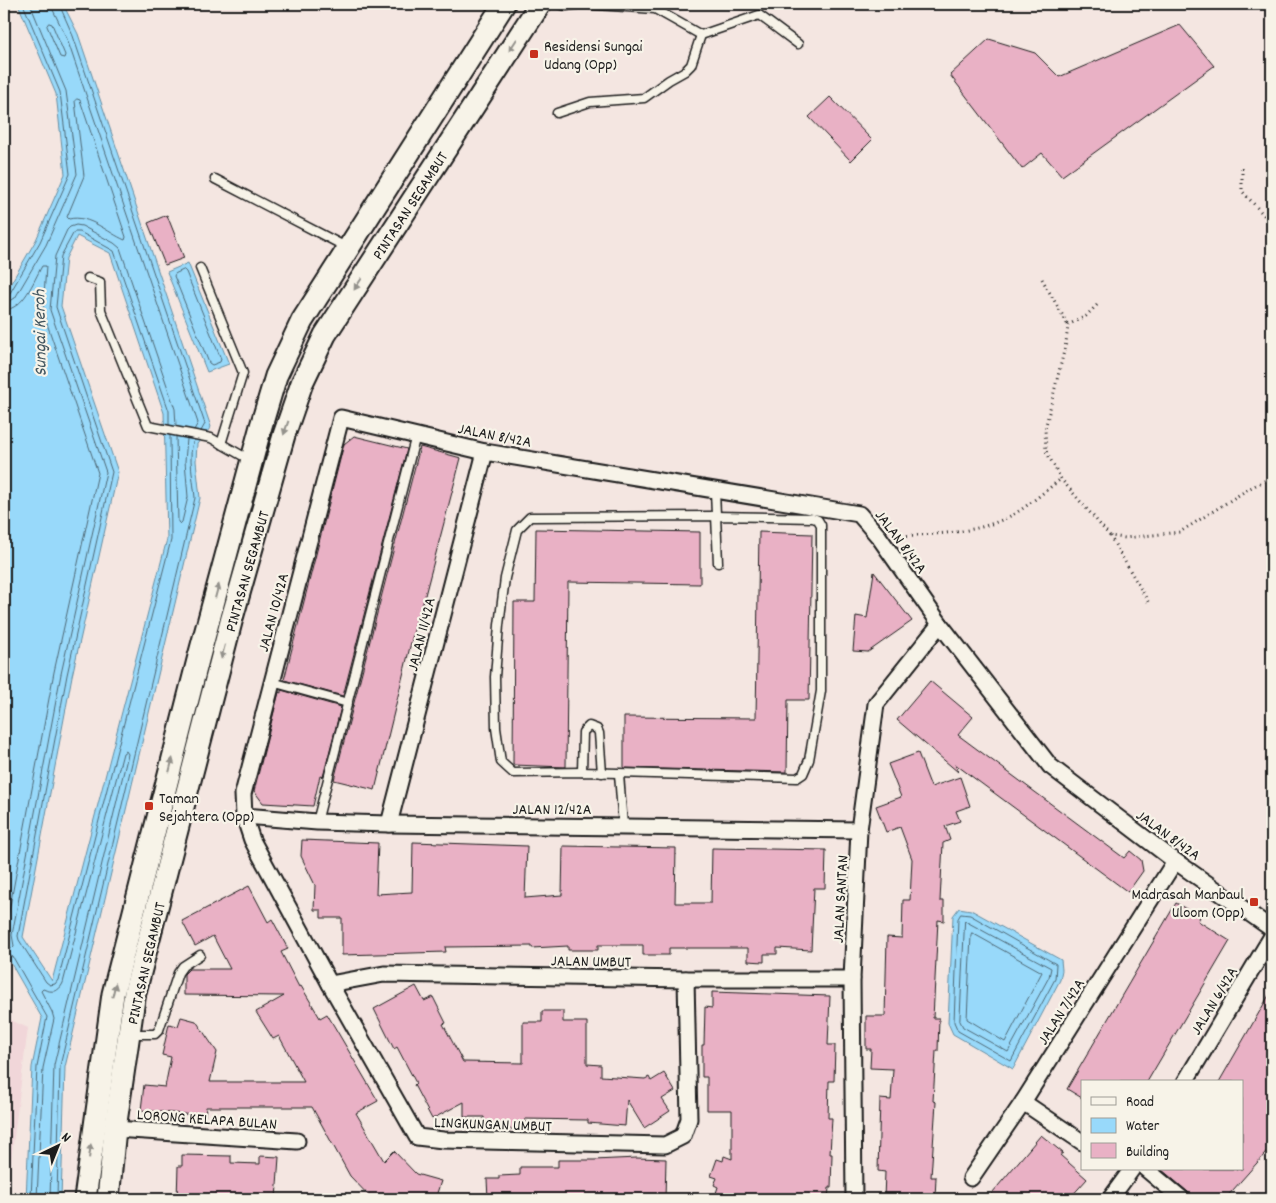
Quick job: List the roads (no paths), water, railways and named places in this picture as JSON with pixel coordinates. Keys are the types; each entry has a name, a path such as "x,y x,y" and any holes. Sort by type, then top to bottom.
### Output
{"main road":[{"name":"PINTASAN SEGAMBUT","path":"84,1199 113,994 198,660 276,376 302,321 504,4"},
{"name":"PINTASAN SEGAMBUT","path":"108,1199 115,1129 136,992 232,618 284,435 302,382 324,335 540,4"}],"street":[{"name":"JALAN 8/42A","path":"341,418 485,452 859,514 879,537 940,624 1050,766 1175,861 1272,929"},
{"name":"JALAN 10/42A","path":"244,816 243,794 341,418"},
{"name":"JALAN 11/42A","path":"389,824 485,452"},
{"name":"JALAN SANTAN","path":"854,1199 852,979 859,830 876,704 940,624"},
{"name":"JALAN 12/42A","path":"244,816 317,822 389,824 859,830"},
{"name":"LINGKUNGAN UMBUT","path":"244,816 252,840 330,984 417,1137 443,1140 665,1145 683,1136 688,1119 686,979"},
{"name":"JALAN 7/42A","path":"971,1178 1023,1102 1175,861"},
{"name":"JALAN 6/42A","path":"1185,1080 1272,936"},
{"name":"JALAN UMBUT","path":"330,984 384,974 686,979 852,979"},
{"path":"1023,1102 1081,1141"},
{"name":"LORONG KELAPA BULAN","path":"115,1129 297,1141"},
{"path":"1147,1170 1182,1199"},
{"path":"1110,1199 1128,1171"}],"lane":[{"path":"559,4 566,6 582,4 655,9 701,35 759,15 798,44"},
{"path":"557,113 590,102 644,98 691,65 701,35"},
{"path":"215,179 348,248"},
{"path":"200,268 243,372 221,444"},
{"path":"88,278 100,282 101,310 148,426 211,438 252,462"},
{"path":"317,822 416,435"},
{"path":"715,491 718,563"},
{"path":"715,516 813,518 818,520 821,526 821,691 809,760 803,774 797,778 582,772 513,773 501,762 496,728 495,677 505,578 517,530 530,517 715,516"},
{"path":"272,682 348,703"},
{"path":"582,772 583,732 589,726 597,729 599,732 602,773"},
{"path":"619,774 623,826"},
{"path":"129,1034 155,1034 159,1030 178,973 183,966 200,955"}],"water":[{"name":"Sungai Keroh","path":"18,4 63,4 78,34 211,427 197,444 196,461 200,498 65,1067 61,1199 26,1199 32,1067 42,1018 9,960 4,957 4,295 36,240 65,174 56,94","holes":["77,236 110,253 164,413 167,539 52,981 23,937 72,676 118,472 61,306 66,258"]},
{"path":"188,263 229,364 207,372 167,272"},
{"path":"959,908 971,910 1061,960 1060,980 1013,1069 953,1034 948,1023 953,916"}],"place":[{"name":"Residensi Sungai Udang (Opp)","path":"534,54"},
{"name":"Taman Sejahtera (Opp)","path":"149,806"},
{"name":"Madrasah Manbaul Uloom (Opp)","path":"1254,902"}]}
